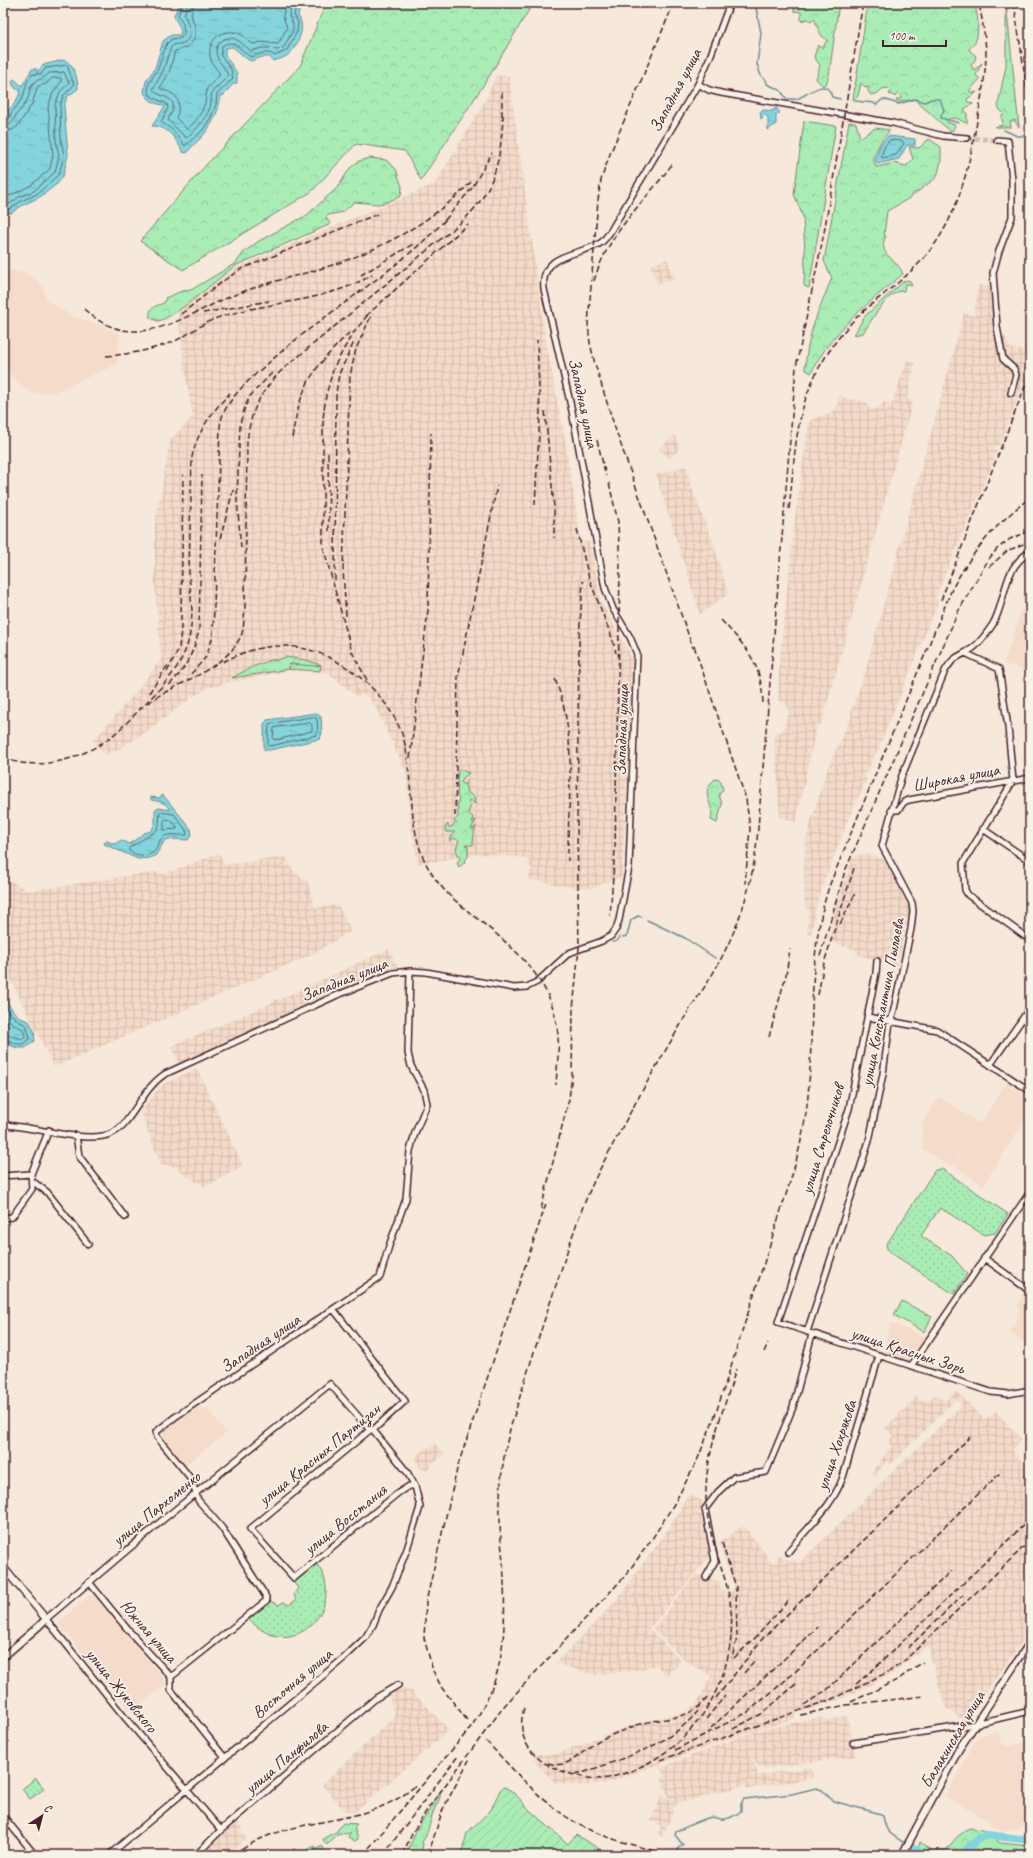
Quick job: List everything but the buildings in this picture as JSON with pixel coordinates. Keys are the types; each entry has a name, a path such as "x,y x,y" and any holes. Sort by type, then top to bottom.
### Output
{"street":[{"name":"Западная улица","path":"3,1125 49,1130 76,1135 103,1136 116,1130 126,1121 150,1087 160,1077 335,996 393,973 410,971 426,972 514,988 527,987 538,982 569,953 608,938 613,934 618,925 630,857 637,654 630,637 613,609 605,588 583,465 543,280 548,268 556,261 567,254 600,243 606,238 698,84 710,57 730,3"},
{"path":"698,84 709,90 721,93 893,123 943,136 967,138"},
{"path":"997,140 1008,141 1012,180 1012,217 999,251 993,273 997,327 1003,359 1014,369 1016,375 1012,393"},
{"name":"улица Константина Пылаева","path":"706,1577 715,1561 704,1511 706,1506 734,1477 766,1472 792,1407 810,1333 866,1154 883,1074 890,1022 905,957 913,911 909,896 882,846 901,778 942,676 953,658 965,653 978,643 992,625 1013,568 1019,559 1030,552"},
{"path":"965,653 999,669 1008,727 1013,781 962,865 964,890 968,895 1030,940"},
{"name":"Широкая улица","path":"891,810 898,810 904,802 909,800 1030,778"},
{"path":"983,829 1030,861"},
{"name":"улица Стрелочников","path":"778,1322 849,1109 868,1017 877,961"},
{"name":"Западная улица","path":"195,1494 193,1485 188,1475 157,1437 156,1432 380,1277 389,1246 406,1199 410,1151 415,1133 427,1104 424,1090 411,1066 408,1053 410,971"},
{"path":"990,1065 1030,1009"},
{"path":"868,1017 937,1030 1030,1091"},
{"path":"3,1218 12,1217 32,1189 31,1174 49,1130"},
{"path":"76,1135 79,1156 125,1218"},
{"path":"3,1176 31,1174"},
{"path":"32,1181 47,1192 88,1244"},
{"path":"912,1366 1030,1192"},
{"path":"984,1258 1030,1291"},
{"name":"улица Красных Партизан","path":"294,1578 250,1529 372,1430 405,1400 334,1310"},
{"name":"улица Красных Зорь","path":"778,1322 991,1392 1008,1394 1029,1388"},
{"name":"улица Хохрякова","path":"788,1552 836,1495 843,1478 879,1356"},
{"name":"Восточная улица","path":"109,1855 344,1658 368,1634 392,1587 410,1541 420,1507 415,1486 407,1472 372,1430 330,1384"},
{"name":"улица Пархоменко","path":"3,1657 89,1582 330,1384"},
{"name":"улица Восстания","path":"294,1578 398,1493 409,1486 415,1486"},
{"path":"171,1677 267,1600 222,1528 198,1500 195,1494"},
{"name":"улица Жуковского","path":"3,1567 108,1697 221,1830"},
{"name":"Южная улица","path":"89,1582 129,1631 171,1677 171,1690 225,1758"},
{"name":"Балакинская улица","path":"902,1855 959,1749 1030,1641"},
{"name":"улица Панфилова","path":"196,1855 221,1830 376,1698 398,1685"},
{"path":"853,1742 975,1724 1030,1711"},
{"path":"3,1816 35,1855"}],"shaded area":[{"path":"496,76 509,76 545,336 564,435 581,542 590,541 601,602 634,661 622,877 591,888 570,887 528,879 533,868 529,867 528,858 480,854 418,864 411,825 406,772 375,706 370,699 363,694 358,697 326,672 286,671 208,688 195,695 142,735 113,752 104,755 94,740 137,691 161,659 155,584 155,525 170,440 193,417 184,366 178,312 237,267 435,184 484,103"},
{"path":"667,259 674,278 657,284 651,265"},
{"path":"10,270 24,273 39,282 40,285 43,285 46,300 70,315 120,333 117,364 52,393 31,393 19,383 3,365 3,279"},
{"path":"978,285 989,286 996,337 1005,336 1010,348 1030,351 1030,362 1025,380 999,446 996,445 994,450 997,451 988,474 935,598 939,600 880,745 864,777 867,779 849,817 822,888 815,911 811,934 807,933 809,908 805,908 804,865 806,840 829,765 852,715 850,714 865,672 964,313 974,316"},
{"path":"907,360 915,363 907,399 913,401 821,725 817,724 796,822 780,817 774,733 782,732 789,712 786,703 778,700 779,668 793,532 809,421 836,411 839,396 868,403 868,408 876,409 885,402 891,406"},
{"path":"675,435 680,449 670,458 659,449"},
{"path":"686,466 691,486 714,545 728,594 700,614 656,475"},
{"path":"1030,585 1030,671 1004,664"},
{"path":"219,853 224,865 286,857 293,871 307,881 315,908 338,905 351,931 311,955 54,1067 3,964 3,884 9,880 28,891 155,872 165,874"},
{"path":"864,854 883,859 893,872 910,906 897,966 856,954 856,949 841,946 828,939 833,924 830,923 852,859 857,855"},
{"path":"389,949 397,967 179,1063 171,1046 266,1006 276,999 278,1000"},
{"path":"197,1069 243,1166 204,1187 175,1167 161,1165 141,1112 161,1085"},
{"path":"1006,1083 1030,1098 1030,1112 983,1185 954,1165 975,1132 951,1167 923,1149 922,1124 939,1097 980,1124"},
{"path":"1023,1295 1030,1299 1030,1346 1009,1331 1020,1316 1017,1313 1020,1308 1017,1305"},
{"path":"891,1323 925,1337 911,1361 883,1352"},
{"path":"957,1391 984,1420 996,1411 1021,1439 1012,1450 1030,1471 1030,1631 965,1721 945,1707 928,1647 926,1646 894,1673 841,1699 795,1714 795,1719 746,1733 607,1783 580,1786 554,1782 533,1760 538,1754 556,1754 637,1723 688,1712 699,1699 711,1676 685,1661 653,1629 696,1574 720,1582 720,1588 723,1590 727,1606 725,1590 732,1592 734,1585 719,1542 744,1526 773,1564 779,1555 790,1561 793,1559 798,1564 962,1405 956,1399 890,1465 886,1461 875,1476 871,1473 892,1446 887,1442 893,1436 885,1428 914,1400 915,1396 927,1402 935,1395 945,1401"},
{"path":"198,1404 203,1411 207,1408 226,1433 185,1465 161,1433"},
{"path":"435,1444 444,1454 425,1472 416,1462 416,1456 426,1447 428,1449"},
{"path":"689,1494 704,1502 699,1514 704,1517 712,1553 649,1629 681,1661 667,1676 656,1665 637,1670 593,1675 556,1663 615,1602 670,1527"},
{"path":"92,1593 166,1682 164,1686 131,1712 58,1623"},
{"path":"401,1687 413,1692 449,1730 355,1812 345,1811 322,1785 393,1718 394,1711 388,1695"},
{"path":"847,1716 856,1756 766,1768 757,1765 750,1753 758,1775 811,1767 813,1778 747,1789 746,1785 676,1804 662,1837 658,1834 661,1826 651,1821 661,1796 669,1799 661,1778 665,1776 660,1768 755,1731 821,1717 827,1720"},
{"path":"999,1732 1001,1742 1007,1747 1030,1741 1030,1824 1001,1831 990,1825 988,1820 946,1797 978,1736"},
{"path":"237,1821 242,1828 240,1830 246,1838 227,1855 199,1855"}],"green space":[{"path":"326,3 533,3 490,75 421,180 405,151 356,144 311,192 183,270 140,241 205,166 300,66"},
{"path":"794,3 839,3 829,75 827,82 823,86 816,79 820,65 814,57 818,45 823,48 827,40 821,35 814,18 811,21 807,19 801,21 801,12 794,11"},
{"path":"868,3 974,3 977,12 978,28 975,43 969,50 976,56 971,65 974,70 982,63 976,75 980,79 969,91 972,93 977,92 967,99 967,101 973,104 964,109 967,114 967,123 956,118 947,120 947,122 955,125 953,130 950,131 914,99 898,102 896,100 901,98 901,96 898,93 895,97 891,94 889,95 891,91 888,88 882,89 878,93 871,95 868,91 869,87 866,88 861,83 858,96 854,100 853,99"},
{"path":"1006,3 1019,127 1014,120 1010,122 1011,127 995,127 1002,125 1003,122 1001,117 1004,114 999,109 998,104 1006,66"},
{"path":"804,121 836,126 809,288 804,286 805,253 803,217 794,194"},
{"path":"849,122 856,123 860,138 875,128 890,130 880,143 873,158 876,167 894,163 906,166 913,159 909,147 919,148 929,139 941,147 941,161 937,177 908,199 887,211 884,248 903,274 851,319 829,344 811,373 805,369 806,357 814,322 832,278 824,261"},
{"path":"370,158 386,160 396,169 402,187 401,196 385,203 378,204 354,202 343,212 328,215 326,218 331,224 237,265 186,305 166,318 158,321 150,318 151,309 164,303 165,298 182,291 191,290 236,263 244,252 259,241 307,215 338,187 350,168 359,161"},
{"path":"908,280 912,286 905,284 904,291 892,295 880,307 863,333 854,335 864,317 904,281"},
{"path":"286,657 306,660 321,665 313,666 290,664 288,666 290,669 232,678 252,667 274,659 274,661"},
{"path":"288,664 321,665 320,671 290,669"},
{"path":"459,769 469,773 461,782 464,785 467,781 465,785 467,792 474,797 475,804 471,800 468,801 471,805 468,813 473,817 472,822 476,820 471,829 474,829 476,826 473,845 465,845 468,847 468,857 459,867 457,863 461,856 458,855 456,849 459,841 454,838 449,841 455,832 446,832 445,827 448,824 448,827 452,827 455,823 454,821 458,817 457,806 459,799 457,795 457,779"},
{"path":"715,779 720,780 723,789 719,795 722,804 717,823 711,820 712,814 707,794 710,784"},
{"path":"942,1169 1008,1214 995,1233 984,1235 940,1208 921,1236 952,1256 967,1274 954,1294 888,1251 886,1245 935,1170"},
{"path":"902,1301 932,1317 924,1332 894,1315"},
{"path":"317,1564 325,1580 325,1602 321,1612 308,1628 299,1633 288,1636 277,1636 265,1632 248,1619 270,1601 279,1605 283,1602 289,1605 296,1600 294,1594 298,1588 294,1583"},
{"path":"36,1778 44,1789 30,1799 22,1789"},
{"path":"504,1787 516,1795 525,1806 568,1844 576,1835 601,1850 623,1855 461,1855 467,1833 491,1810 500,1790"},
{"path":"440,1793 426,1835 422,1842 421,1855 406,1855 416,1831"},
{"path":"343,1823 357,1824 354,1827 358,1839 355,1841 348,1837 350,1832 346,1834 339,1833 327,1845 323,1840 324,1838 336,1832"},
{"path":"969,1828 982,1830 1000,1843 1030,1846 1030,1855 915,1855 920,1842 933,1851 946,1850 957,1837"},
{"path":"315,1846 315,1850 322,1846 324,1848 321,1855 296,1855"},
{"path":"293,1849 295,1849 296,1855 288,1855"}],"water":[{"path":"180,3 301,3 298,16 301,25 299,40 288,55 273,61 270,57 262,57 251,61 233,47 225,48 225,55 237,73 237,83 233,84 223,96 220,95 218,110 212,124 187,153 183,152 171,134 163,128 152,126 165,106 150,100 144,92 146,81 155,68 163,41 171,35 180,35 180,27 174,15"},
{"path":"63,60 67,61 73,67 78,89 67,97 64,106 68,155 63,176 57,184 40,197 23,205 11,213 3,214 3,115 8,117 5,112 15,102 20,92 20,89 16,89 12,81 14,79 22,86 32,69 37,69 37,73 43,65"},
{"path":"776,107 780,113 776,115 776,124 768,130 768,117 765,115 761,119 760,112 764,110 773,111"},
{"path":"888,136 915,139 915,146 907,145 899,159 877,164 875,158 881,144"},
{"path":"316,713 321,717 322,733 320,739 264,750 264,724 267,720"},
{"path":"163,795 191,829 192,835 188,840 165,840 156,855 150,858 138,859 104,844 107,841 115,844 121,840 130,844 144,833 151,831 155,824 155,810 159,808 170,810 159,801 151,800 151,797 159,798"},
{"path":"3,995 16,1014 29,1021 34,1031 35,1041 25,1048 17,1048 3,1042"}],"waterway":[{"path":"755,3 761,33 757,64 761,76 766,80 767,84 780,90 787,99 796,99 821,87 826,88 832,97 840,99"},
{"path":"855,101 874,103 876,105 883,99 899,104 915,99 925,102 931,99 940,99 944,110 941,118 959,123"},
{"path":"1004,130 1017,136 1030,136"},
{"path":"623,937 627,936 631,920 638,916 642,917"},
{"path":"647,920 685,938 715,958"},
{"path":"612,942 619,939"},
{"path":"674,1855 679,1854 677,1849 683,1845 675,1835 676,1832 710,1817 720,1819 731,1817 741,1811 741,1804 744,1799 792,1794 816,1788 822,1790 833,1801 881,1814 883,1816 885,1826 889,1832 903,1842"},
{"path":"961,1855 980,1837 987,1835 1030,1840"},
{"path":"912,1847 925,1855"}],"tunnel":[{"path":"967,138 997,140"}],"railway":[{"path":"674,3 610,154 601,180 588,324 590,343 595,364 615,428 693,648"},
{"path":"363,1855 467,1732 488,1697 495,1679 503,1643 504,1574 500,1520 502,1468 510,1429 534,1352 574,1231 597,1175 649,1080 721,959 736,926 747,893 755,858 757,840 796,367 824,233 863,3"},
{"path":"789,509 800,418 811,383 820,366 836,341 851,323 898,283 922,260 945,228 953,211 971,155 985,75 986,51 979,3"},
{"path":"1014,3 1030,110"},
{"path":"502,92 502,120"},
{"path":"148,703 160,695 201,674 214,665 226,656 242,633 245,609 247,443 251,421 262,394 283,369 459,224 471,212 481,200 494,175 498,161 503,115"},
{"path":"445,220 472,188 492,153"},
{"path":"594,281 600,263 618,232 673,163"},
{"path":"84,309 109,326 130,331 150,330 176,322 250,289 331,266 378,247 412,229 444,207 471,182"},
{"path":"181,314 241,269 380,213"},
{"path":"191,674 206,657 213,636 220,427 226,408 244,385 273,359 317,323 385,273 428,237 448,217"},
{"path":"366,316 468,224"},
{"path":"361,275 413,244"},
{"path":"106,356 151,349 177,340 217,318 242,311 318,296 336,291 372,275"},
{"path":"203,313 269,301"},
{"path":"367,680 352,652 323,546 323,419 326,395 334,367 351,336 370,312"},
{"path":"346,616 343,569 350,376 356,349 371,316"},
{"path":"292,438 299,404 304,391 325,358 349,333"},
{"path":"535,505 540,415 537,340"},
{"path":"335,580 336,393 339,374 354,342"},
{"path":"241,548 237,499 240,424 250,396 272,373"},
{"path":"941,600 1030,374"},
{"path":"192,611 189,572 192,457 198,438 206,422 230,393"},
{"path":"545,411 554,507 554,538"},
{"path":"410,758 428,610 431,433"},
{"path":"597,440 606,476"},
{"path":"328,453 329,531"},
{"path":"167,672 179,648 181,630 183,474"},
{"path":"169,685 180,673 188,660 199,630 202,475"},
{"path":"609,483 618,522 620,569 615,850 610,916"},
{"path":"455,816 458,677 497,486"},
{"path":"220,539 234,487"},
{"path":"402,1855 413,1832 429,1807 505,1705 625,1576 652,1539 674,1504 697,1461 716,1413 790,1182 800,1146 808,1096 815,958 823,908 830,884 952,589 959,576 986,539 1007,517 1030,498"},
{"path":"577,529 589,578 612,638 616,653"},
{"path":"820,956 845,871 958,612 988,560 997,549 1010,539 1030,531"},
{"path":"989,567 1007,551 1030,541"},
{"path":"541,1209 569,1099 572,1075 573,1009 579,948 577,827 579,639 583,581"},
{"path":"3,758 31,764 60,761 88,751 112,736 155,694 182,659 189,640 192,605"},
{"path":"721,620 739,640 752,658 760,678 763,705"},
{"path":"223,662 246,652 262,648 287,646 305,649 324,655 358,675 373,689 385,704 396,720 403,737 409,773 414,824 417,839 428,868 450,896 517,952 531,968 543,986 552,1005 557,1027 558,1041 556,1085"},
{"path":"694,646 746,799 750,829 745,884"},
{"path":"149,693 168,665"},
{"path":"555,679 567,724 569,747 570,791 568,861"},
{"path":"818,995 824,963 855,865"},
{"path":"840,924 855,894"},
{"path":"769,1037 786,975 790,949"},
{"path":"467,1720 442,1688 433,1671 424,1638 426,1602 458,1465 546,1204"},
{"path":"764,1352 768,1343"},
{"path":"524,1708 522,1722 523,1734 527,1744 541,1761 563,1772 583,1777 604,1779 640,1767 669,1750 693,1727 712,1699 727,1659 730,1645 731,1616 727,1587 708,1520 706,1496 707,1480 716,1432 736,1369"},
{"path":"716,1698 763,1638 970,1437"},
{"path":"675,1750 748,1712 794,1673 1002,1471"},
{"path":"856,1684 875,1668 1030,1519"},
{"path":"661,1760 832,1699 890,1671 903,1662 1030,1541"},
{"path":"722,1543 736,1587 737,1638 732,1658"},
{"path":"804,1705 828,1689 951,1571"},
{"path":"908,1648 963,1595"},
{"path":"734,1658 757,1636 790,1599"},
{"path":"711,1728 818,1627"},
{"path":"744,1673 755,1660"},
{"path":"851,1702 897,1680 923,1662"},
{"path":"733,1729 763,1713 797,1683"},
{"path":"706,1719 725,1696"},
{"path":"801,1715 846,1705 924,1696"},
{"path":"548,1763 556,1765 564,1764 571,1761 590,1746 604,1738 644,1723 686,1714 700,1705 707,1698"},
{"path":"575,1774 585,1772 631,1755 660,1742 674,1733 698,1711"},
{"path":"486,1741 521,1778 560,1813 590,1830 628,1844 668,1855"},
{"path":"383,1855 458,1756"},
{"path":"428,1855 443,1809 469,1760"},
{"path":"235,1855 256,1841 278,1832 351,1816 375,1809 397,1799 417,1784"}]}
